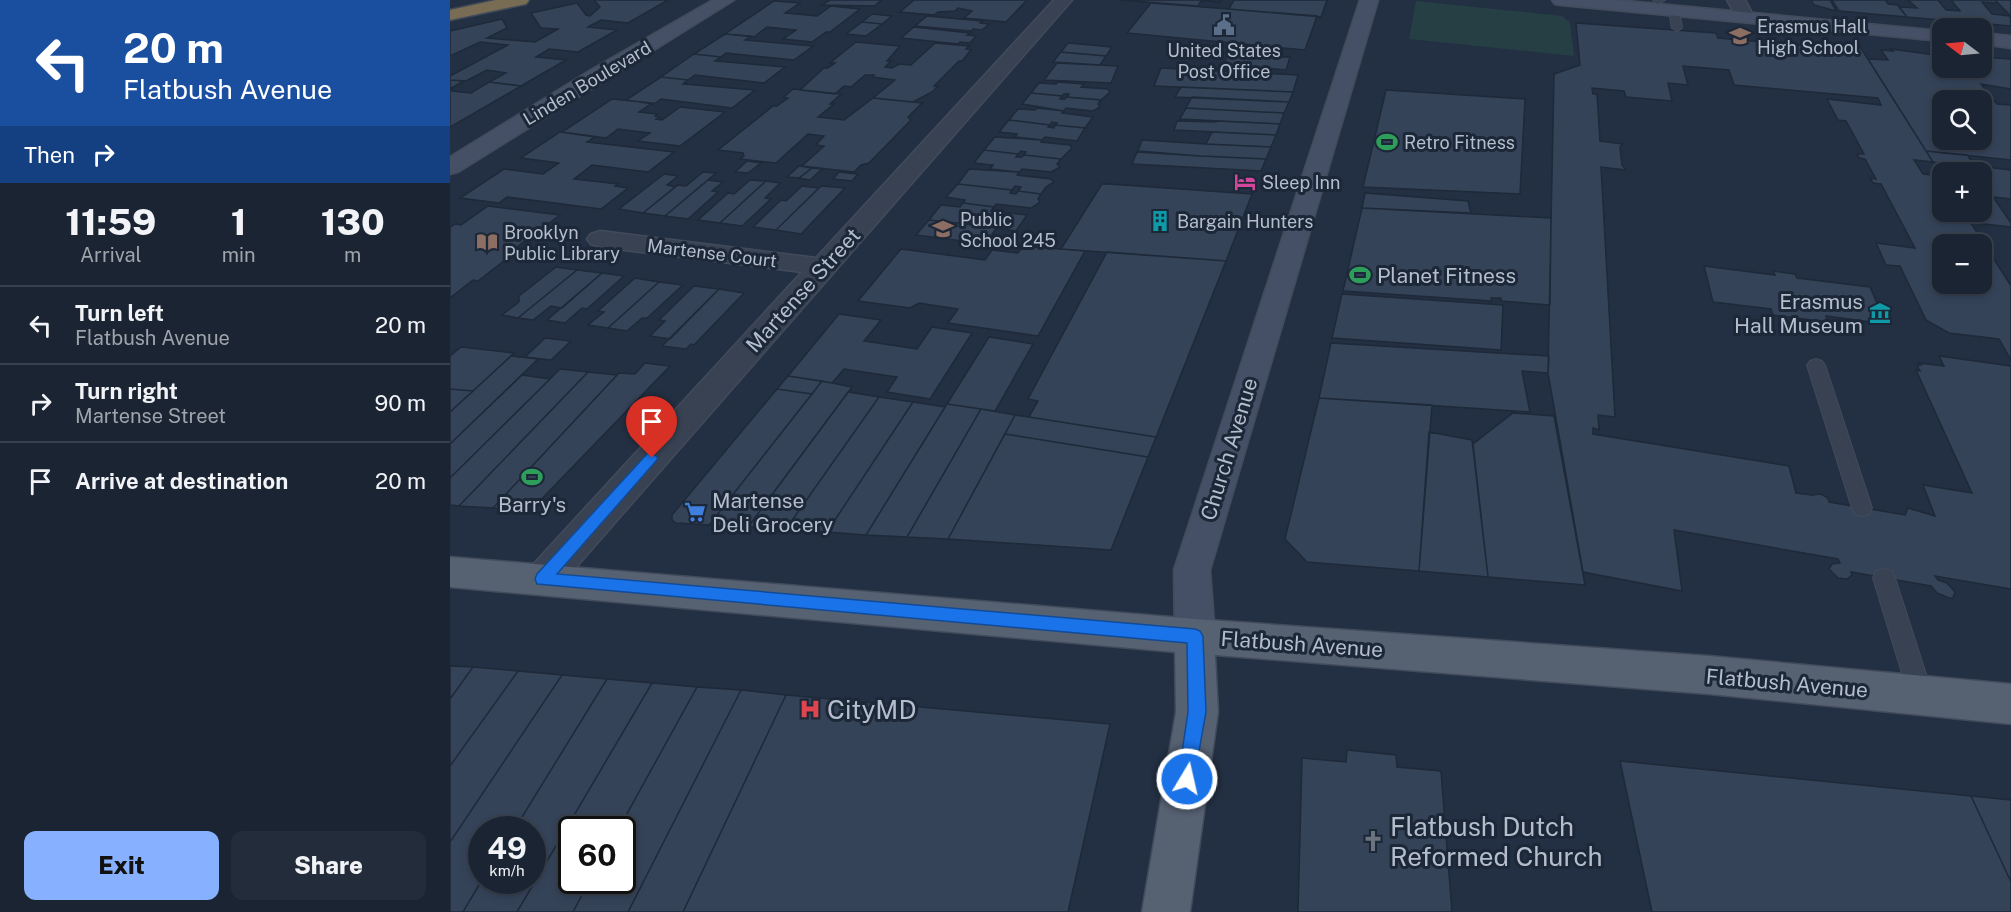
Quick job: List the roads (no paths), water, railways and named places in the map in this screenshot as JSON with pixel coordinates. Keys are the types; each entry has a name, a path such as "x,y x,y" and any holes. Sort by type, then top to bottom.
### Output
{"highway":[{"path":"450,15 520,0"}],"main road":[{"name":"Linden Boulevard","path":"450,167 598,74 725,0"},
{"name":"Church Avenue","path":"1166,912 1197,712 1192,570 1369,0"},
{"path":"1561,0 1614,2 1932,35"},
{"path":"1992,40 2011,42"},
{"name":"Flatbush Avenue","path":"450,572 1195,636 1708,675 2011,704"}],"street":[{"name":"Martense Street","path":"543,579 1063,0"},
{"path":"1736,0 1744,17"},
{"name":"Martense Court","path":"600,239 823,267"}],"lane":[{"path":"1816,365 1862,507"},
{"path":"1884,578 1922,696"}],"place":[{"name":"United States Post Office","path":"1224,25"},
{"name":"Erasmus Hall High School","path":"1740,36"},
{"name":"Retro Fitness","path":"1387,142"},
{"name":"Sleep Inn","path":"1245,182"},
{"name":"Bargain Hunters","path":"1160,221"},
{"name":"Public School 245","path":"943,229"},
{"name":"Brooklyn Public Library","path":"487,242"},
{"name":"Planet Fitness","path":"1360,275"},
{"name":"Erasmus Hall Museum","path":"1880,313"},
{"name":"Barry's","path":"532,477"},
{"name":"Martense Deli Grocery","path":"695,512"},
{"name":"CityMD","path":"810,709"},
{"name":"Flatbush Dutch Reformed Church","path":"1373,841"}]}
